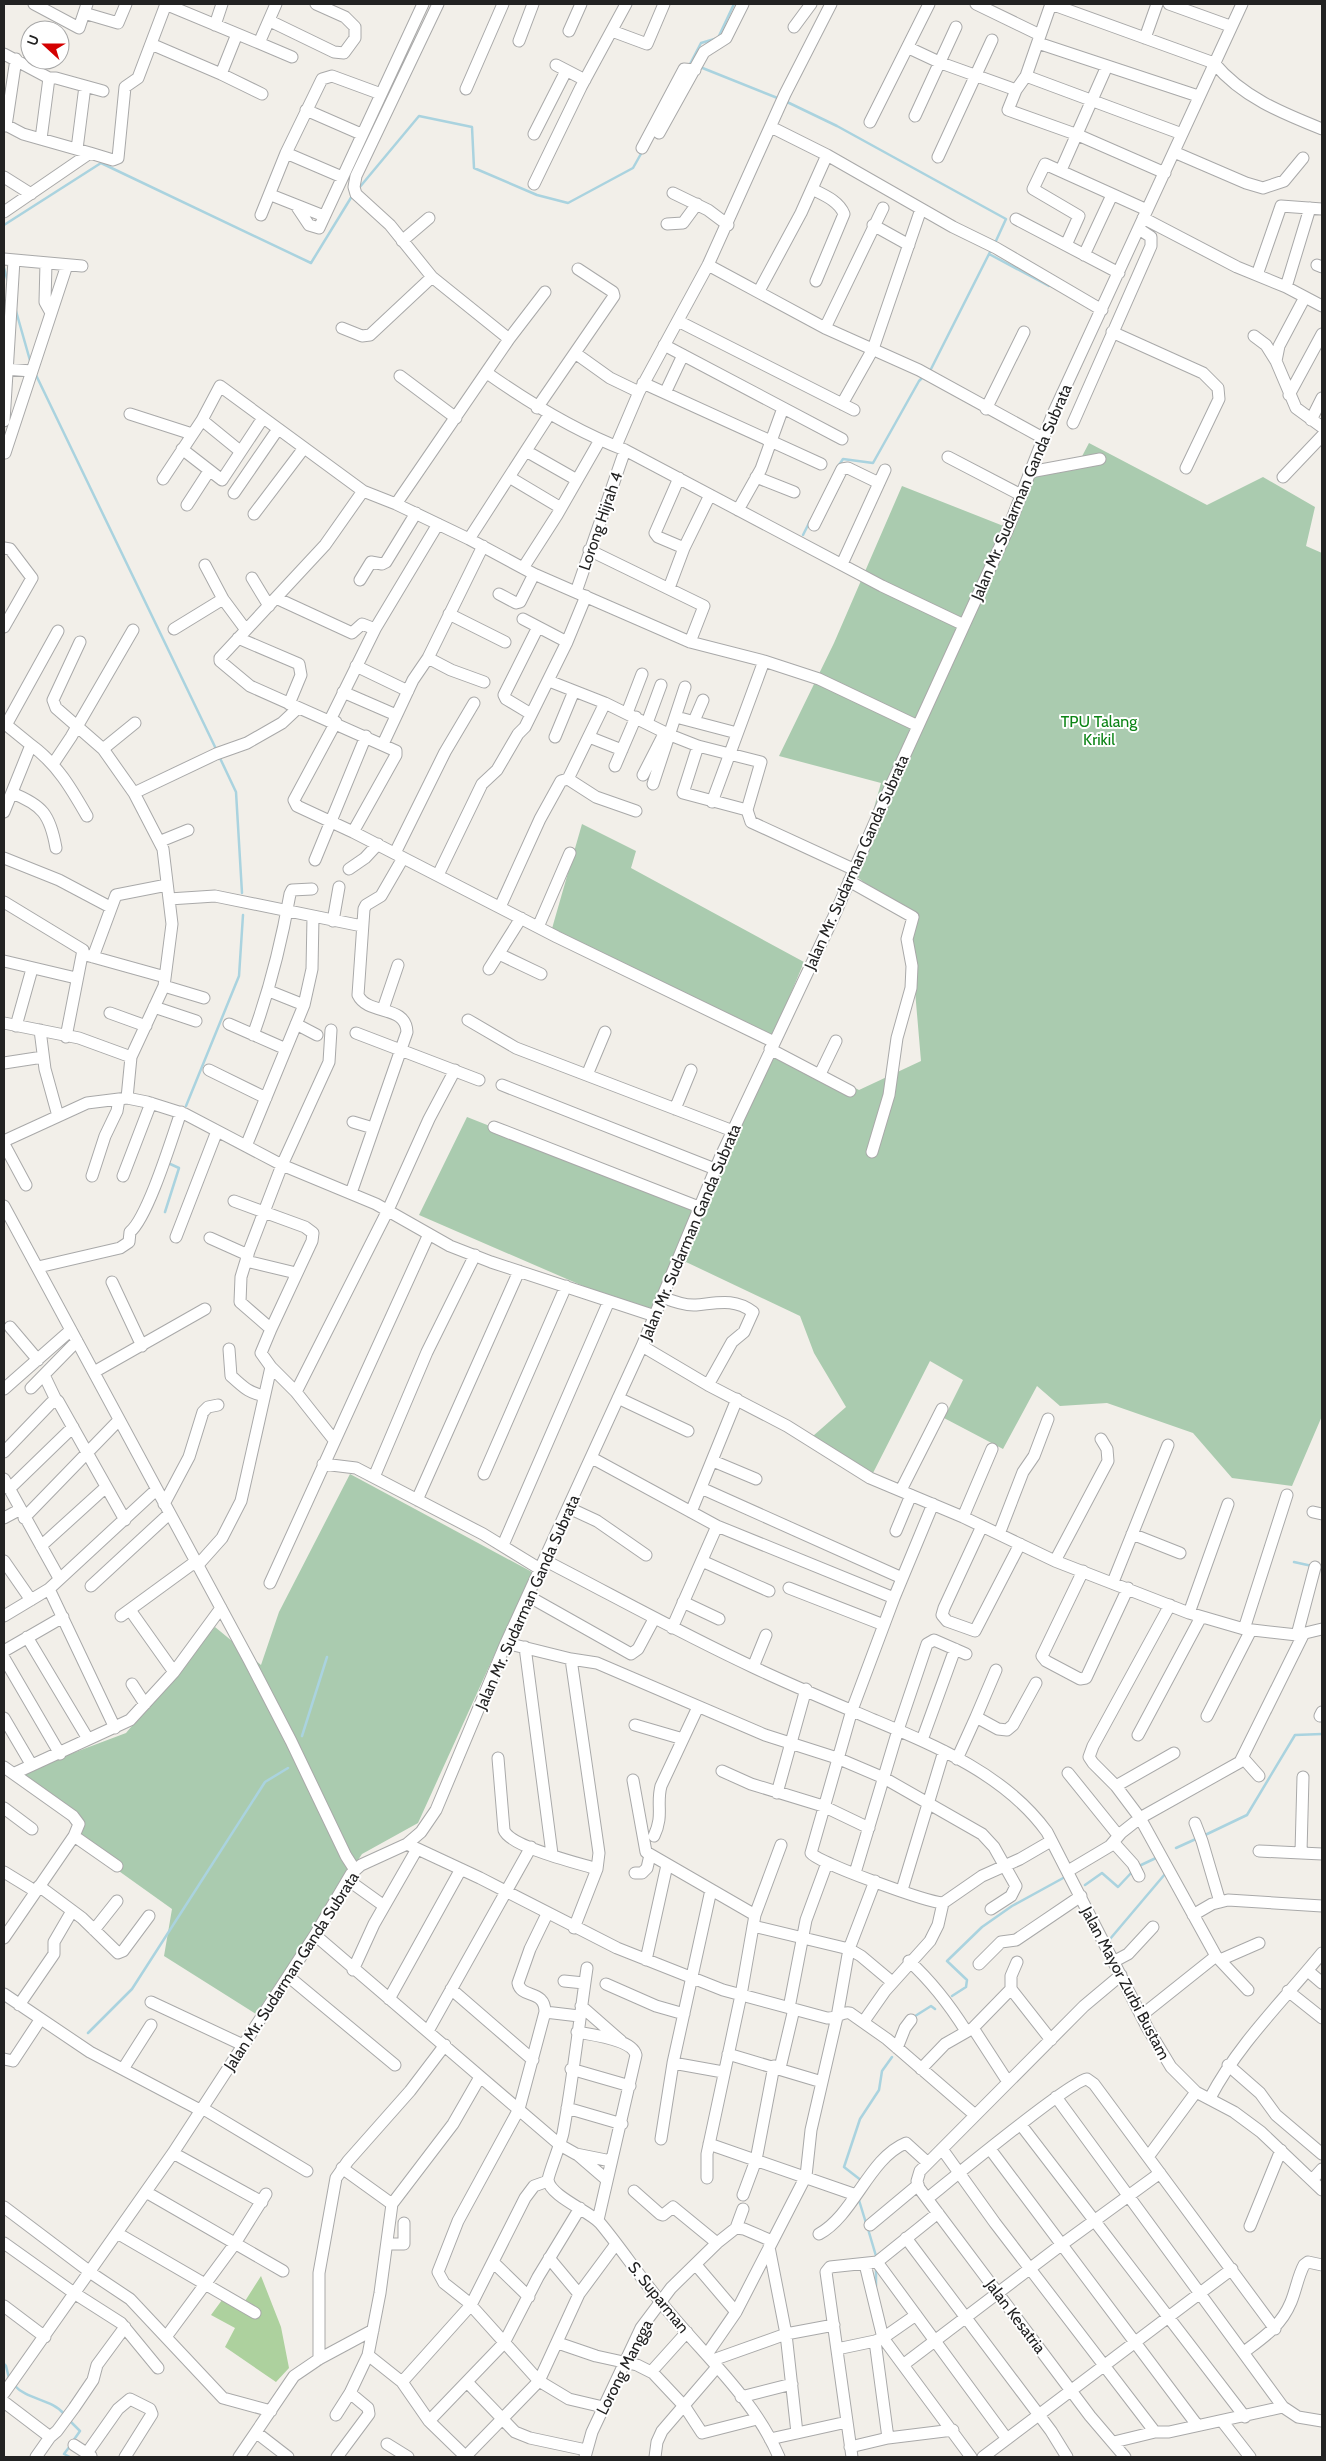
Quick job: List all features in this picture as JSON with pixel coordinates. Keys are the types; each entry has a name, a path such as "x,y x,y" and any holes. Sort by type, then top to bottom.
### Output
{"street":[{"path":"34,4 79,28 86,8 118,23 126,4"},
{"path":"16,59 5,125 23,134 113,160 118,158 125,87 138,78 166,4 292,57"},
{"path":"215,24 222,4"},
{"path":"259,43 276,4"},
{"path":"270,21 334,52 344,53 355,38 355,27 345,17 317,4"},
{"path":"271,195 298,207 302,217 314,228 319,228 423,4"},
{"path":"438,4 378,126 356,176 355,191 387,223 432,277 509,339"},
{"path":"466,89 504,4"},
{"path":"518,41 533,4"},
{"path":"569,31 581,4"},
{"path":"612,31 647,44 664,4"},
{"path":"642,148 693,67 708,48 726,38 743,4"},
{"path":"794,26 811,4"},
{"name":"Lorong Hijrah 4","path":"438,876 482,784 497,770 531,714 567,642 581,594 589,550 641,387 708,266 728,225 734,206 783,98 831,4"},
{"path":"870,122 909,48 929,4"},
{"path":"976,4 1039,39 1107,66 1198,96"},
{"path":"1165,173 1078,135 1008,110 1016,90 1026,76 1051,4 1214,63 1230,82 1247,94 1289,116 1322,129"},
{"path":"1145,38 1157,4"},
{"path":"1169,4 1230,26"},
{"name":"Jalan Mr. Sudarman Ganda Subrata","path":"10,2385 173,2153 316,1935 355,1870 371,1859 412,1846 439,1804 506,1644 642,1346 715,1169 849,882 1008,529 1043,438 1165,173 1230,26 1242,4"},
{"path":"534,184 585,80 612,31 622,5"},
{"path":"916,116 956,27"},
{"path":"221,74 237,34"},
{"path":"938,157 992,40"},
{"path":"150,44 221,74 262,94"},
{"path":"909,48 941,63 1016,90"},
{"path":"4,54 49,78 56,78 103,91"},
{"path":"556,64 585,80"},
{"path":"1061,170 1107,66"},
{"path":"659,133 693,67"},
{"path":"534,134 566,70"},
{"path":"261,215 271,195 286,153 319,82 324,77 332,76 381,94"},
{"path":"1026,76 1182,134"},
{"path":"42,139 49,78"},
{"path":"77,149 85,86"},
{"path":"306,110 361,134"},
{"path":"771,127 827,155 922,209 996,248 1102,310"},
{"path":"1174,152 1262,188 1284,181 1303,158"},
{"path":"4,212 90,153"},
{"path":"286,153 342,177"},
{"path":"759,292 801,213 827,155"},
{"path":"1066,246 1079,216 1033,187 1045,164 1112,195 1143,219 1322,306"},
{"path":"4,177 31,194"},
{"path":"812,188 828,196 844,214 816,281"},
{"path":"673,193 716,215 728,225"},
{"path":"1084,255 1112,195"},
{"path":"667,224 683,223 697,204"},
{"path":"1257,275 1280,208 1286,205 1322,209"},
{"path":"825,328 873,225 883,208"},
{"path":"1286,288 1310,208"},
{"path":"842,404 873,349 922,209"},
{"path":"402,241 429,218"},
{"path":"1016,219 1119,273"},
{"path":"1073,423 1151,246 1151,237 1143,219"},
{"path":"873,225 909,245"},
{"path":"4,422 12,296 9,260 82,266"},
{"path":"46,263 45,302 50,311"},
{"path":"4,456 50,311 68,265"},
{"path":"708,266 825,328 919,370 986,409 1043,438"},
{"path":"537,408 614,295 596,279 578,269"},
{"path":"342,328 362,336 370,335 432,277"},
{"path":"396,504 509,339 545,292"},
{"path":"1276,361 1279,346 1304,297"},
{"path":"1108,298 1125,304"},
{"path":"678,321 854,410"},
{"path":"986,409 1024,332"},
{"path":"1112,332 1202,373 1218,388 1219,399 1186,468"},
{"path":"1289,395 1322,334"},
{"path":"1254,336 1266,345 1276,361 1289,395 1299,412 1322,427"},
{"path":"664,345 842,439"},
{"path":"575,353 610,378 641,387 666,391 821,464"},
{"path":"666,391 683,355"},
{"path":"6,369 32,369"},
{"path":"487,373 549,415 621,448 842,564 964,625"},
{"path":"400,376 456,418"},
{"path":"163,479 202,420 220,386 363,491 469,538 534,574 690,642 764,661 820,679 918,726"},
{"path":"1311,420 1322,398"},
{"path":"738,510 772,442 783,408"},
{"path":"130,414 192,434"},
{"path":"469,538 549,415"},
{"path":"182,449 220,480 223,479 263,418"},
{"path":"202,420 240,451"},
{"path":"234,493 278,429"},
{"path":"1282,477 1311,450 1322,436"},
{"path":"523,568 561,508 600,440"},
{"path":"254,514 304,448"},
{"path":"526,451 577,480"},
{"path":"948,458 1021,495"},
{"path":"1030,472 1100,459"},
{"path":"814,525 842,468 848,468 879,483"},
{"path":"842,564 886,470"},
{"path":"187,505 209,471"},
{"path":"509,477 561,508"},
{"path":"756,477 794,492"},
{"path":"679,478 655,532 658,537 684,548"},
{"path":"353,832 396,751 246,683 220,661 220,656 325,545 363,491"},
{"path":"669,588 684,548 710,495"},
{"path":"360,580 371,562 382,564 386,562 416,513"},
{"path":"438,524 375,629 356,666 343,692 333,721 294,800 297,806 378,844 772,1045 850,1091"},
{"path":"383,744 408,691 428,658 483,546"},
{"path":"4,548 10,549 32,576 5,619"},
{"path":"589,550 704,606 690,642"},
{"path":"134,793 218,753 247,743 275,727 294,706 301,675 299,664 242,634 205,565"},
{"path":"499,594 516,603 520,602 534,574"},
{"path":"252,578 272,602 352,633 362,624 375,629"},
{"path":"174,629 223,599"},
{"path":"449,614 505,642"},
{"path":"523,619 567,642"},
{"path":"531,714 506,699 504,695 538,627"},
{"path":"53,764 133,630"},
{"path":"58,631 5,724 53,764 69,784 87,816"},
{"path":"80,642 53,700 56,708 103,749 134,793 161,841 172,924 164,982 131,1057 123,1099 105,1136 92,1176"},
{"path":"428,658 451,670 484,682"},
{"path":"712,802 764,661"},
{"path":"356,666 408,691"},
{"path":"615,766 622,750 642,674"},
{"path":"549,681 605,703 668,734 698,746 762,763 747,810 751,822 755,826 853,870"},
{"path":"647,723 661,685"},
{"path":"643,775 668,734 676,717 685,687"},
{"path":"343,692 396,715"},
{"path":"555,737 574,692"},
{"path":"694,721 703,700"},
{"path":"351,1193 407,1032 407,1025 397,1015 363,1002 358,995 362,926 366,904 381,896 445,752 474,703"},
{"path":"568,779 605,703"},
{"path":"676,717 737,734"},
{"path":"103,749 135,723"},
{"path":"653,784 668,734"},
{"path":"315,860 366,736"},
{"path":"589,737 622,750"},
{"path":"4,812 31,745"},
{"path":"698,746 683,792 712,802 747,810"},
{"path":"500,907 552,795 561,780 568,779 596,797 636,811"},
{"path":"12,793 40,806 52,832 56,848"},
{"path":"161,841 188,830"},
{"path":"349,869 378,844"},
{"path":"538,927 570,853"},
{"path":"4,858 68,884 110,907"},
{"path":"849,882 913,917 907,939 912,966 911,988 897,1038 889,1095 872,1152"},
{"path":"66,1037 76,978 116,895 166,885"},
{"path":"333,921 338,887"},
{"path":"253,1034 269,991 284,936 292,890 312,888"},
{"path":"170,899 207,895 362,926"},
{"path":"4,902 44,928 83,949 88,956 204,998"},
{"path":"246,1146 304,1005 312,969 313,917"},
{"path":"489,969 521,918"},
{"path":"499,954 541,974"},
{"path":"4,961 76,978"},
{"path":"383,1009 398,965"},
{"path":"16,1026 32,969"},
{"path":"269,991 304,1005"},
{"path":"154,1007 196,1021"},
{"path":"110,1014 146,1026"},
{"path":"468,1020 516,1048 733,1131"},
{"path":"4,1023 66,1037 79,1038 131,1057"},
{"path":"229,1024 286,1049"},
{"path":"296,1024 317,1035"},
{"path":"40,1030 43,1057 58,1116"},
{"path":"271,1328 240,1302 241,1276 282,1165 329,1062 332,1030"},
{"path":"587,1075 604,1032"},
{"path":"356,1033 478,1080"},
{"path":"820,1074 836,1041"},
{"path":"4,1063 43,1057"},
{"path":"209,1070 266,1098"},
{"path":"296,1392 388,1210 429,1119 455,1070"},
{"path":"674,1109 691,1070"},
{"path":"502,1085 715,1169"},
{"path":"26,1185 4,1143 87,1103 123,1099 151,1103 181,1112 282,1165 388,1210 429,1234 474,1255 655,1316"},
{"path":"123,1176 151,1103"},
{"path":"38,1268 120,1248 129,1242 130,1232 138,1225 146,1209 181,1112"},
{"path":"353,1122 373,1128"},
{"path":"494,1127 699,1207"},
{"path":"176,1237 217,1131"},
{"path":"234,1201 264,1211 312,1232 312,1241 261,1353 271,1367 296,1392 334,1440"},
{"path":"6,1215 72,1330 166,1509 221,1608 291,1741 346,1856 355,1870"},
{"path":"270,1583 429,1234"},
{"path":"210,1238 247,1258 296,1273"},
{"path":"374,1477 427,1352 474,1255"},
{"path":"416,1500 519,1271"},
{"path":"112,1282 142,1346"},
{"path":"484,1474 566,1286"},
{"path":"662,1297 689,1305 716,1302 743,1305 753,1312 744,1332 732,1342 708,1385"},
{"path":"503,1545 609,1300"},
{"path":"94,1372 205,1309"},
{"path":"10,1327 38,1360"},
{"path":"4,1389 72,1330"},
{"path":"31,1388 77,1341"},
{"path":"642,1346 708,1385 793,1430 859,1472 963,1517 1055,1561 1201,1617 1248,1630 1300,1635 1322,1628"},
{"path":"230,1349 231,1376 242,1384 246,1391 264,1396"},
{"path":"174,1672 126,1613 196,1564 222,1538 240,1501 271,1367"},
{"path":"44,1375 56,1400 60,1403 89,1453 125,1520"},
{"path":"618,1398 688,1431"},
{"path":"691,1512 713,1461 736,1399"},
{"path":"4,1452 56,1400"},
{"path":"92,1586 166,1509 189,1457 203,1412 208,1407 218,1405"},
{"path":"896,1531 906,1492 942,1410"},
{"path":"999,1534 1024,1472 1034,1456 1048,1419"},
{"path":"4,1518 21,1514 89,1453 119,1420"},
{"path":"59,1578 5,1483 73,1427"},
{"path":"1055,1561 1108,1461 1107,1449 1102,1439"},
{"path":"1113,1582 1168,1446"},
{"path":"963,1517 992,1449"},
{"path":"592,1458 717,1526 894,1598"},
{"path":"713,1461 756,1479"},
{"name":"Jalan Mayor Zurbi Bustam","path":"323,1464 350,1467 374,1477 503,1545 672,1628 753,1667 922,1740 982,1774 1023,1804 1034,1815 1051,1841 1075,1883 1113,1962 1171,2067 1196,2092 1247,2120 1322,2190"},
{"path":"41,1546 106,1487"},
{"path":"701,1488 902,1578"},
{"path":"4,1616 49,1589 156,1490"},
{"path":"1207,1716 1248,1630 1287,1495"},
{"path":"933,1504 894,1598 852,1710 810,1852 812,1856 827,1863 902,1890 921,1899 943,1903"},
{"path":"1189,1612 1228,1504"},
{"path":"569,1508 597,1521 646,1555"},
{"path":"672,1628 717,1526"},
{"path":"982,1526 944,1608 942,1616 947,1621 975,1631 1020,1544"},
{"path":"1132,1534 1180,1553"},
{"path":"4,1561 31,1600"},
{"path":"702,1561 768,1591"},
{"path":"1068,1871 1116,1839 1140,1818 1243,1758 1300,1635 1315,1567"},
{"path":"1083,1571 1042,1656 1046,1661 1080,1679 1086,1678 1128,1588"},
{"path":"789,1588 884,1625"},
{"path":"49,1589 115,1728"},
{"path":"528,1596 631,1654 638,1650 654,1619"},
{"path":"683,1602 719,1619"},
{"path":"1170,1605 1090,1753 1093,1763 1116,1786 1140,1818 1218,1958 1248,1990"},
{"path":"15,1773 31,1764 60,1754 130,1720 174,1672 221,1608"},
{"path":"4,1651 63,1617"},
{"path":"1138,1736 1201,1617"},
{"path":"753,1667 766,1635"},
{"path":"27,1637 88,1739"},
{"path":"855,1873 898,1730 927,1644 934,1640 966,1654"},
{"path":"506,1644 597,1663 765,1735 838,1758 884,1778 929,1802 982,1834 994,1847 1006,1865 1015,1884 1015,1892 991,1909"},
{"path":"525,1647 552,1854"},
{"path":"922,1740 955,1649"},
{"path":"4,1658 60,1754"},
{"path":"571,1659 599,1843 597,1868 574,1928"},
{"path":"957,1759 996,1670"},
{"path":"976,1717 998,1729 1007,1730 1013,1725 1036,1683"},
{"path":"132,1684 145,1704"},
{"path":"777,1793 806,1689"},
{"path":"654,1836 661,1820 659,1793 661,1786 698,1706"},
{"path":"4,1718 31,1764"},
{"path":"635,1726 683,1739"},
{"path":"902,1890 944,1751"},
{"path":"1116,1786 1174,1753"},
{"path":"498,1758 505,1833 511,1839 531,1847 597,1868"},
{"path":"1243,1758 1259,1776"},
{"path":"4,1766 74,1816 79,1824 74,1836 4,1938"},
{"path":"722,1771 777,1793 823,1806 869,1828"},
{"path":"1068,1773 1134,1864 1139,1876"},
{"path":"1301,1852 1303,1777"},
{"path":"633,1780 645,1849 650,1855 711,1890 754,1920 802,1937 849,1949 862,1956 892,1982"},
{"path":"4,1808 32,1829"},
{"path":"1195,1823 1220,1902"},
{"path":"74,1836 117,1866"},
{"path":"864,2021 892,1982 934,1933 943,1903 982,1876 1051,1841"},
{"path":"707,2178 707,2154 754,1920 781,1845"},
{"path":"353,1970 412,1846 461,1869 574,1928 646,1960 740,1996 827,2018 837,2017 847,2012 864,2021 975,2115"},
{"path":"428,2031 531,1847"},
{"path":"1259,1851 1322,1854"},
{"path":"635,1873 645,1871 650,1855"},
{"path":"743,2195 756,2160 792,2009 802,1937 812,1902 827,1863"},
{"path":"646,1960 667,1865"},
{"path":"390,1999 461,1869"},
{"path":"4,1872 37,1888 72,1911 116,1953 121,1953 149,1916"},
{"path":"348,1880 380,1903"},
{"path":"655,2457 659,2436 685,2407 712,2360 806,2176 811,2130 837,2017 849,1949 876,1881"},
{"path":"661,2140 673,2063 711,1890"},
{"path":"979,1964 1002,1942 1016,1940 1081,1896"},
{"path":"1193,1914 1220,1902 1240,1900 1322,1906"},
{"path":"94,1930 117,1901"},
{"path":"19,2005 54,1954 54,1942 72,1911"},
{"path":"548,1914 530,1949 518,1983 521,1989 541,1999 545,2012 519,2109 458,2221 438,2272 440,2278 471,2305 539,2381 569,2399 603,2407"},
{"path":"1113,1962 1128,1954 1142,1942 1153,1927"},
{"path":"316,1935 353,1970 445,2045 560,2145 576,2154 607,2180"},
{"path":"1142,2015 1218,1958 1259,1944"},
{"path":"1210,2098 1228,2065 1288,1991 1322,1953"},
{"path":"910,1961 931,1981 1008,2082"},
{"path":"1017,1962 1011,1976 1011,1989 1051,2040"},
{"path":"402,2382 471,2305 530,2190 538,2183 548,2181 560,2145 567,2108 586,1968"},
{"path":"1308,1970 1322,1983"},
{"path":"870,2225 918,2185 924,2167 1090,2000 1121,1975"},
{"path":"288,1977 396,2064"},
{"path":"564,1981 584,1983"},
{"path":"606,1984 656,2006 684,2014"},
{"path":"450,1989 533,2060"},
{"path":"921,2069 945,2044 969,2029 1011,1989"},
{"path":"1288,1991 1322,2018"},
{"path":"4,1994 90,2052 201,2109 308,2171"},
{"path":"151,2002 243,2045"},
{"path":"545,2012 580,2011 634,2049 636,2056 622,2124 611,2161 598,2220"},
{"path":"4,2059 13,2060 40,2020"},
{"path":"897,2048 903,2032 911,2020"},
{"path":"123,2069 151,2025"},
{"path":"577,2032 622,2042"},
{"path":"319,2359 319,2273 334,2186 342,2168 410,2091 445,2045"},
{"path":"728,2054 777,2067 822,2082"},
{"path":"673,2063 723,2072"},
{"path":"1228,2065 1260,2093 1276,2115 1322,2154"},
{"path":"571,2069 630,2086"},
{"path":"336,2415 350,2393 368,2355 388,2244 392,2204 454,2124 480,2077"},
{"path":"928,2198 1056,2097 1080,2080 1091,2081 1275,2329"},
{"path":"1148,2157 1196,2092"},
{"path":"1056,2097 1283,2407 1298,2417 1322,2421"},
{"path":"567,2108 622,2124"},
{"path":"1021,2125 1096,2221 1167,2318 1245,2417"},
{"path":"819,2234 826,2229 856,2195 888,2155 900,2145 906,2143 924,2167"},
{"path":"709,2144 806,2176 856,2195"},
{"path":"942,2149 1029,2269 1155,2432"},
{"path":"990,2149 1133,2342 1198,2425"},
{"path":"1250,2226 1281,2150"},
{"path":"166,2338 234,2244 264,2198 173,2153"},
{"path":"576,2154 611,2161"},
{"path":"342,2168 392,2204"},
{"path":"1312,2180 1322,2169"},
{"path":"903,2365 1061,2245 1160,2174"},
{"name":"S. Suparman","path":"548,2181 557,2193 598,2220 660,2302 712,2360 757,2418 778,2457"},
{"name":"Jalan Kesatria","path":"918,2185 1071,2390 1125,2457"},
{"path":"634,2191 660,2214 663,2215 673,2207 717,2243"},
{"path":"146,2192 283,2271"},
{"path":"4,2207 130,2299 223,2398 271,2411"},
{"path":"429,2421 504,2343 549,2258 580,2208"},
{"path":"743,2208 736,2228 744,2229 771,2244"},
{"path":"938,2213 877,2262 830,2267 826,2270 825,2275 834,2325 851,2452 888,2438 954,2430"},
{"path":"388,2244 404,2244 404,2223"},
{"name":"Lorong Mangga","path":"586,2453 603,2407 641,2328 660,2302 717,2243 736,2228"},
{"path":"117,2233 255,2313"},
{"path":"906,2238 1068,2457"},
{"path":"4,2242 125,2327 158,2368"},
{"path":"368,2355 402,2382 429,2421 465,2457 501,2417 539,2381 580,2294 616,2244"},
{"path":"771,2244 786,2334 797,2433"},
{"path":"549,2258 580,2294"},
{"path":"493,2262 529,2297"},
{"path":"877,2262 1007,2439"},
{"path":"1244,2352 1275,2329 1286,2312 1304,2265 1308,2262 1322,2265"},
{"path":"865,2264 879,2340 888,2438"},
{"path":"696,2266 736,2312"},
{"path":"983,2457 1232,2269"},
{"path":"5,2310 45,2337"},
{"path":"837,2349 879,2340 916,2314"},
{"path":"712,2360 786,2334 834,2325"},
{"path":"36,2457 74,2408 92,2380 97,2365 125,2327"},
{"path":"239,2457 294,2376 319,2359 373,2330"},
{"path":"651,2372 687,2332"},
{"path":"879,2340 903,2365 954,2430 972,2457"},
{"path":"558,2343 651,2372 685,2407 702,2433 757,2418"},
{"path":"467,2382 520,2435 586,2453"},
{"path":"741,2397 792,2384"},
{"path":"337,2457 369,2414 368,2408 350,2393"},
{"path":"74,2445 90,2455 118,2409 130,2399 150,2410 152,2414 124,2457"},
{"path":"4,2402 50,2437"},
{"path":"1114,2442 1155,2432 1169,2432 1245,2417 1283,2407"},
{"path":"1222,2421 1250,2457"},
{"path":"770,2439 847,2422"},
{"path":"256,2433 288,2457"},
{"path":"387,2444 408,2457"}],"green space":[{"name":"TPU Talang Krikil","path":"1089,443 1207,505 1263,477 1315,507 1306,546 1322,553 1322,1416 1292,1486 1232,1478 1193,1433 1107,1403 1060,1406 1037,1386 1003,1449 944,1418 963,1380 930,1361 873,1473 813,1436 846,1407 814,1353 800,1316 686,1262 650,1315 419,1215 467,1117 700,1209 777,1048 859,1090 921,1061 909,920 855,875 881,783 779,756 834,643 902,486 1006,527 1033,475 1078,464"},
{"path":"582,824 636,851 631,868 804,962 771,1041 551,932"},
{"path":"350,1474 532,1572 418,1823 362,1854 256,2014 164,1956 172,1909 74,1839 83,1827 12,1776 126,1733 215,1627 261,1665 279,1612"},
{"path":"261,2276 281,2327 289,2368 276,2382 225,2347 235,2328 211,2315 222,2300 240,2309"}],"waterway":[{"path":"689,66 701,43 718,38 734,4"},
{"path":"700,67 780,99"},
{"path":"785,101 837,126 1006,219 995,243"},
{"path":"359,188 419,116 472,127 474,168 537,195 568,203 633,168 642,152"},
{"path":"4,225 101,163 311,263 352,196"},
{"path":"991,250 989,254 1049,286"},
{"path":"930,371 989,254"},
{"path":"4,268 8,282"},
{"path":"16,311 31,364"},
{"path":"35,373 217,751"},
{"path":"839,465 843,459 873,463 919,381 924,376"},
{"path":"803,535 810,521"},
{"path":"219,756 236,792 242,893"},
{"path":"186,1106 239,976 243,915"},
{"path":"165,1212 179,1168 168,1163"},
{"path":"1294,1562 1312,1566"},
{"path":"302,1736 327,1657"},
{"path":"1203,1836 1247,1815 1295,1735 1322,1734"},
{"path":"88,2033 132,1989 265,1782 288,1768"},
{"path":"1176,1848 1198,1838"},
{"path":"1139,1866 1158,1857"},
{"path":"1085,1885 1102,1873 1118,1887 1132,1872"},
{"path":"1110,1939 1165,1874"},
{"path":"952,1996 966,1987 967,1980 947,1961 982,1927 1012,1906 1065,1877"},
{"path":"912,2018 931,2006 935,2009"},
{"path":"862,2181 844,2167 860,2119 879,2090 882,2071 892,2057"},
{"path":"858,2197 866,2223"},
{"path":"868,2229 876,2256"},
{"path":"876,2269 876,2286"},
{"path":"4,2364 9,2378"},
{"path":"14,2385 26,2394 53,2405 64,2414"},
{"path":"70,2421 80,2431 73,2441"},
{"path":"70,2446 64,2454 70,2457"}]}
